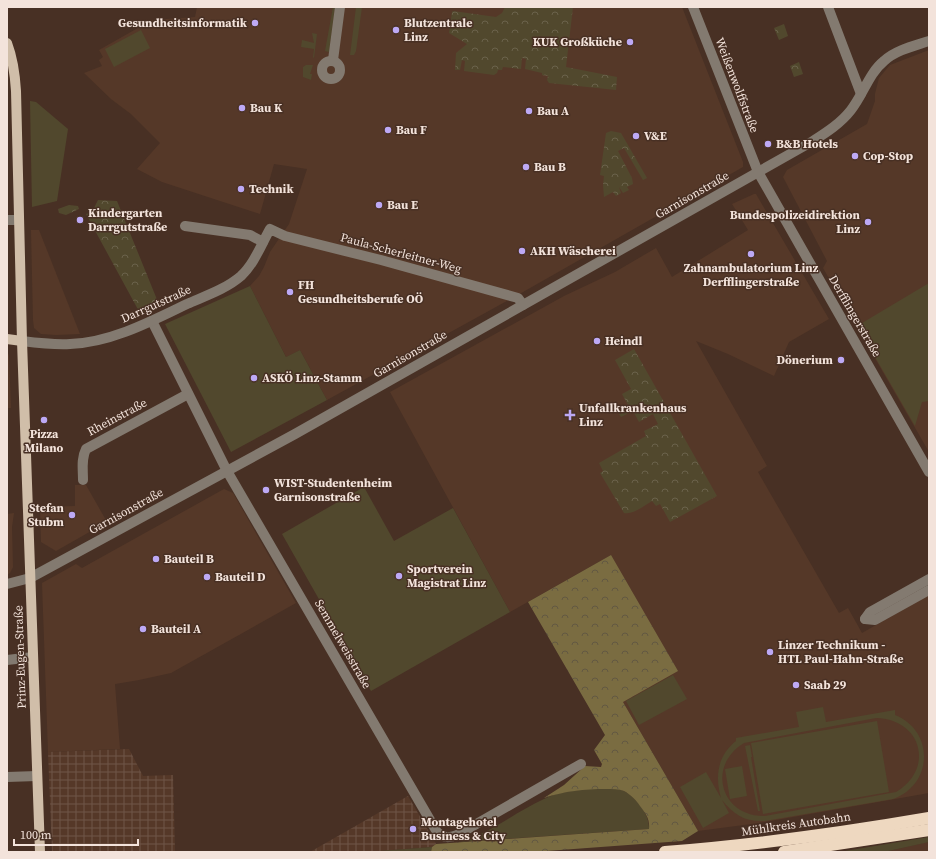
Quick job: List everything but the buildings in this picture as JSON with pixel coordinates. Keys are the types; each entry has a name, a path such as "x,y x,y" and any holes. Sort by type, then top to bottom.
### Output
{"highway":[{"name":"Mühlkreis Autobahn","path":"665,852 722,848 929,818"},
{"path":"784,852 929,830"}],"main road":[{"name":"Prinz-Eugen-Straße","path":"7,43 12,57 15,75 22,341 40,852"},
{"path":"7,339 22,341"}],"street":[{"path":"333,60 340,7"},
{"name":"Weißenwolffstraße","path":"693,7 758,172"},
{"path":"828,7 861,94"},
{"name":"Garnisonstraße","path":"7,584 30,578 295,434 826,133 852,109 878,67 888,58 929,41"},
{"name":"Derfflingerstraße","path":"758,172 929,472"},
{"path":"7,220 20,220"},
{"path":"185,226 250,235 263,242"},
{"name":"Paula-Scherleitner-Weg","path":"270,230 285,236 381,260 518,298 523,305"},
{"name":"Darrgutstraße","path":"22,341 71,344 96,341 152,321 234,281 247,268 270,230"},
{"name":"Semmelweisstraße","path":"152,321 227,471 433,827 441,836 452,837 459,834 581,764"},
{"name":"Rheinstraße","path":"83,480 82,460 86,449 188,394"},
{"path":"929,579 870,612 864,619 875,620 929,590"},
{"path":"7,660 33,657"},
{"path":"7,777 37,776"}],"shaded area":[{"path":"197,7 682,7 743,162 743,167 516,296 327,400 300,350 286,357 250,286 259,276 270,252 289,224 307,169 274,164 260,214 162,182 137,169 160,143 131,114 111,99 84,73 102,66 99,60 103,57 99,50 152,20 195,17"},
{"name":"Bundespolizeidirektion Linz","path":"929,50 929,452 823,268 827,261 783,177 787,170 867,124 875,101 879,78 890,65"},
{"path":"756,194 829,319 789,342 774,376 728,354 696,341 767,466 758,472 839,613 848,608 862,633 929,595 929,793 759,823 698,831 623,702 611,555 510,612 390,392 564,296 615,272 656,248 672,277 748,230 732,204"},
{"path":"31,230 39,230 80,334 41,334 34,328"},
{"path":"7,350 9,356 11,408 7,408"},
{"name":"Stefan Stubm","path":"75,485 86,485 107,522 56,551 41,542 40,507 75,506"},
{"path":"224,489 233,493 296,603 171,673 115,684 120,749 48,752 42,583 76,564 82,568"},
{"path":"14,513 12,527 13,567 7,575 7,514"},
{"path":"129,749 143,776 173,775 175,852 52,852 48,752"},
{"path":"408,796 436,844 432,847 366,852 310,852"},
{"path":"929,842 929,852 884,852 923,843"}],"green space":[{"path":"333,7 335,7 329,52 325,51"},
{"path":"356,7 362,7 356,51 354,55 350,55"},
{"path":"505,7 573,7 566,67 617,77 616,90 549,83 547,80 548,76 525,69 526,59 522,58 521,69 503,67 502,70 498,70 494,75 464,71 465,61 462,60 460,70 455,70 456,53 467,44 449,33 452,12 496,17 502,13"},
{"path":"784,24 788,36 779,40 774,28"},
{"path":"141,30 150,48 114,67 105,49"},
{"path":"312,33 317,34 314,58 314,49 301,47 302,40 314,43"},
{"path":"799,62 803,74 794,77 790,66"},
{"path":"306,65 313,65 310,74 312,74 311,80 303,77 303,67"},
{"path":"30,101 36,102 68,129 57,201 32,207"},
{"path":"611,131 621,133 647,178 643,180 624,148 618,151 632,178 633,184 627,187 629,190 623,193 619,187 621,193 616,196 613,192 604,197 604,176 600,175 606,133"},
{"path":"98,200 117,201 160,307 141,315 86,214 92,212"},
{"path":"69,205 78,206 79,209 66,215 59,213 58,209"},
{"path":"929,283 929,401 922,402 915,426 857,326"},
{"name":"ASKÖ Linz-Stamm","path":"250,286 286,357 300,350 327,400 231,452 165,324"},
{"path":"634,349 717,496 670,522 660,504 656,506 652,501 631,513 624,513 600,473 603,471 599,463 646,436 644,431 658,424 653,414 639,422 633,411 621,417 619,414 629,407 622,394 631,389 615,360"},
{"name":"Sportverein Magistrat Linz","path":"364,487 394,541 453,508 510,612 371,691 282,534"},
{"path":"611,555 678,671 623,702 698,831 682,841 533,852 431,852 432,847 436,844 649,829 648,819 644,812 633,798 622,790 582,790 544,798 564,785 585,766 601,767 602,764 594,750 605,735 528,602"},
{"path":"673,675 687,699 639,725 626,701"},
{"path":"823,707 826,722 895,710 895,715 908,723 917,733 922,745 924,758 922,770 916,782 906,792 893,799 765,821 746,819 736,814 722,800 729,813 703,828 680,787 706,772 721,798 718,782 719,767 725,753 736,741 736,738 799,727 796,712","holes":["876,718 892,721 904,727 913,736 918,747 919,759 916,771 908,782 896,792 765,816 750,814 738,808 729,799 724,788 722,776 725,764 732,753 744,743"]},
{"path":"877,721 889,792 763,814 751,743"},
{"path":"750,745 760,811 758,811 745,746"},
{"path":"742,766 747,796 730,799 725,769"},
{"path":"586,789 620,789 629,794 645,812 649,829 459,842 481,834 533,804 549,797 565,792"},
{"path":"929,837 929,842 884,852 839,852"},
{"path":"432,847 431,852 366,852"}],"place":[{"name":"Gesundheitsinformatik","path":"255,23"},
{"name":"Blutzentrale Linz","path":"396,30"},
{"name":"KUK Großküche","path":"630,42"},
{"name":"Bau K","path":"242,108"},
{"name":"Bau A","path":"529,111"},
{"name":"Bau F","path":"388,130"},
{"name":"V&E","path":"636,136"},
{"name":"B&B Hotels","path":"768,144"},
{"name":"Cop-Stop","path":"855,156"},
{"name":"Bau B","path":"526,167"},
{"name":"Technik","path":"241,189"},
{"name":"Bau E","path":"379,205"},
{"name":"Kindergarten Darrgutstraße","path":"80,220"},
{"name":"Bundespolizeidirektion Linz","path":"868,222"},
{"name":"AKH Wäscherei","path":"522,251"},
{"name":"Zahnambulatorium Linz Derfflingerstraße","path":"751,254"},
{"name":"FH Gesundheitsberufe OÖ","path":"290,292"},
{"name":"Heindl","path":"597,341"},
{"name":"Dönerium","path":"841,360"},
{"name":"ASKÖ Linz-Stamm","path":"254,378"},
{"name":"Unfallkrankenhaus Linz","path":"570,415"},
{"name":"Pizza Milano","path":"44,420"},
{"name":"WIST-Studentenheim Garnisonstraße","path":"266,490"},
{"name":"Stefan Stubm","path":"72,515"},
{"name":"Bauteil B","path":"156,559"},
{"name":"Sportverein Magistrat Linz","path":"399,576"},
{"name":"Bauteil D","path":"207,577"},
{"name":"Bauteil A","path":"143,629"},
{"name":"Linzer Technikum - HTL Paul-Hahn-Straße","path":"770,652"},
{"name":"Saab 29","path":"796,685"},
{"name":"Montagehotel Business & City","path":"413,829"}]}
